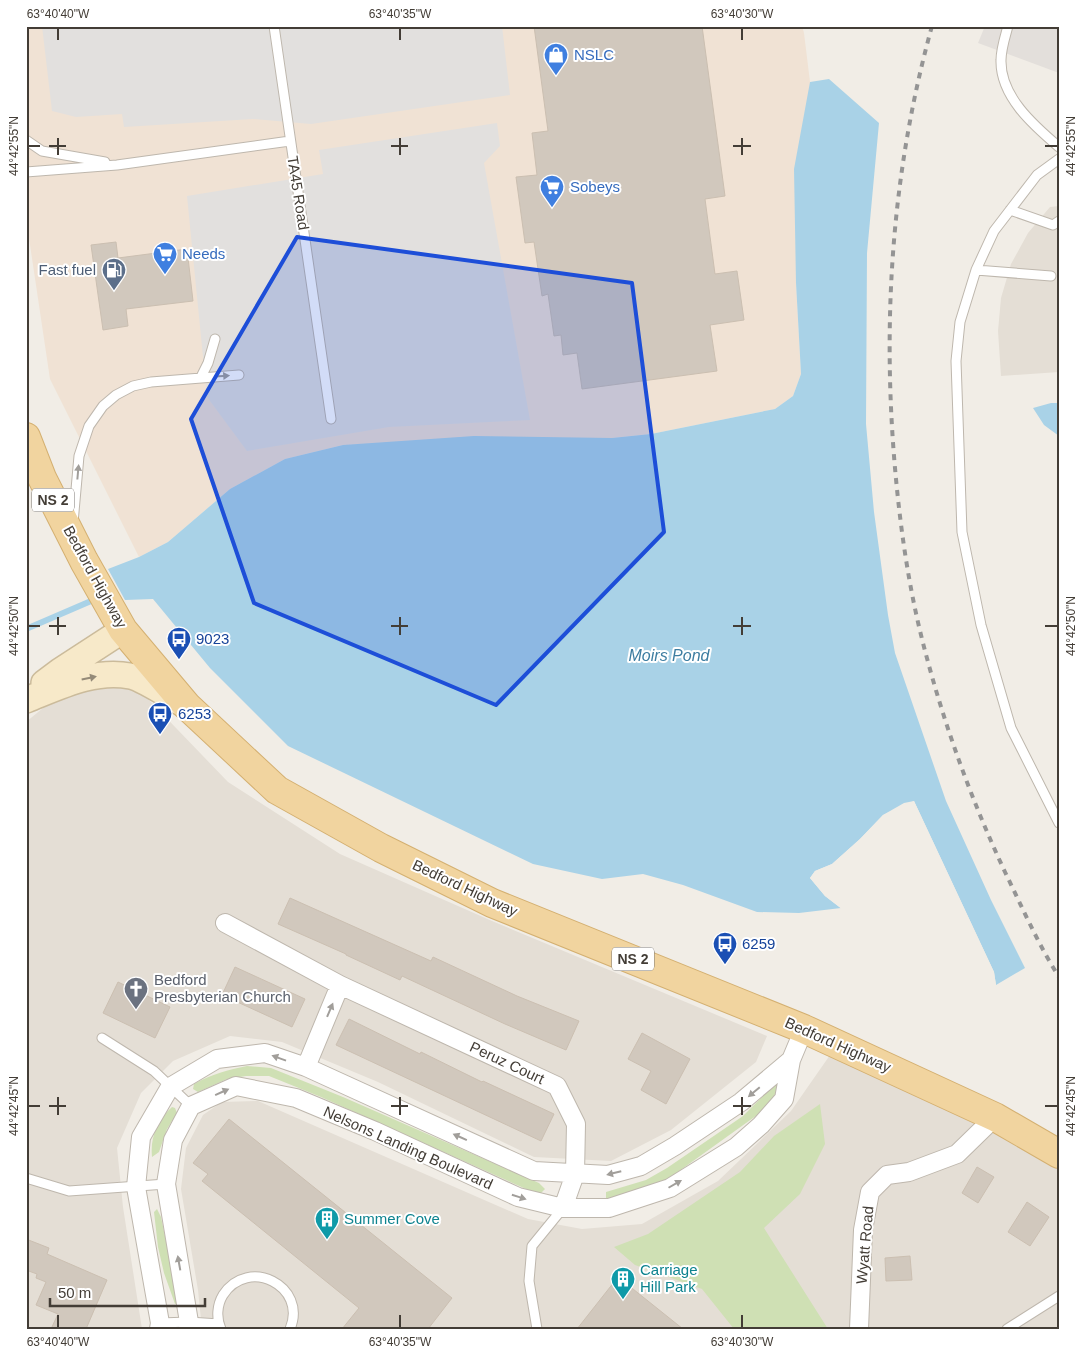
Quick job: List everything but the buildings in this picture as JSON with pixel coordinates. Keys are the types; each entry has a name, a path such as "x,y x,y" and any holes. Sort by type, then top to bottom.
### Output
{"main road":[{"name":"Bedford Highway","path":"26,437 42,478 78,550 118,620 187,706 276,790 382,848 492,903 804,1029 995,1117 1059,1154"}],"street":[{"path":"26,699 118,620"},
{"path":"26,699 73,681 104,675 131,676 187,706"},
{"name":"Peruz Court","path":"225,923 340,986 557,1086 576,1124 575,1174 563,1208"},
{"path":"306,1067 340,986"},
{"name":"Nelsons Landing Boulevard","path":"191,1106 236,1086 296,1098 375,1131 518,1197 563,1208 609,1208 670,1188 736,1147 761,1125 784,1099 791,1060 804,1029"},
{"name":"Nelsons Landing Boulevard","path":"160,1326 136,1187 141,1137 170,1087 217,1059 265,1053 306,1067 534,1171 608,1175 641,1166 675,1146 741,1102 791,1060"},
{"path":"188,1325 166,1184 173,1140 191,1106"},
{"name":"Wyatt Road","path":"859,1329 863,1230 870,1192 887,1175 910,1172 957,1154 995,1117"}],"lane":[{"path":"274,26 290,141"},
{"path":"1008,26 1001,59 1002,78 1018,106 1043,134 1059,147"},
{"path":"26,140 42,151 117,164"},
{"name":"TA45 Road","path":"26,172 117,164 290,141 332,419"},
{"path":"1059,159 1037,175 994,230 976,270 960,322 956,362 962,532 981,625 1011,728 1059,823"},
{"path":"1010,210 1053,225 1059,221"},
{"path":"976,270 1051,276"},
{"path":"201,377 208,363 215,339"},
{"path":"78,550 79,456 89,426 103,406 116,395 133,386 151,382 239,375"},
{"path":"102,1038 154,1071 191,1106"},
{"path":"26,1178 69,1191 166,1184"},
{"path":"536,1329 529,1280 532,1246 563,1208"},
{"path":"160,1326 220,1326 217,1311 220,1299 227,1288 237,1281 249,1277 262,1277 273,1280 283,1288 290,1298 294,1311 290,1329"},
{"path":"1007,1329 1059,1296"}],"highlighted area":[{"path":"297,237 632,283 664,532 496,705 254,603 191,419"}],"shaded area":[{"path":"26,26 802,26 810,82 796,283 801,374 793,396 775,409 651,434 612,438 343,445 285,459 230,489 168,542 139,557 50,379 26,218"},
{"path":"42,26 502,26 510,95 311,124 253,119 124,127 122,114 76,117 52,111"},
{"path":"985,26 1059,26 1059,73 978,43"},
{"path":"497,123 500,146 484,163 530,420 389,427 247,451 207,397 187,196 323,174 319,150"},
{"path":"1059,206 1059,372 1001,376 998,331 1001,298 1011,264 1028,233 1050,207"},
{"path":"126,680 151,702 228,782 340,854 492,921 767,1036 756,1062 671,1130 611,1161 534,1157 378,1082 282,1042 230,1036 173,1061 141,1093 117,1148 123,1207 142,1329 26,1329 26,722 65,690"},
{"path":"837,1045 1059,1158 1059,1329 202,1329 198,1290 181,1189 186,1148 203,1115 222,1102 258,1101 528,1219 582,1229 642,1224 718,1181 791,1111"}],"green space":[{"path":"247,1066 271,1068 343,1097 539,1183 545,1189 541,1193 535,1193 321,1097 269,1076 246,1076 227,1079 198,1092 193,1089 194,1084 207,1078"},
{"path":"778,1081 780,1084 772,1100 760,1113 675,1174 650,1189 610,1201 606,1198 606,1192 646,1180 667,1168 743,1116"},
{"path":"820,1104 825,1144 800,1194 764,1228 828,1329 734,1329 702,1289 635,1265 614,1247 648,1234 740,1172 774,1136"},
{"path":"172,1107 175,1108 177,1113 167,1129 159,1152 152,1157 153,1136 162,1118"},
{"path":"157,1209 161,1217 179,1303 175,1304 164,1273 158,1247 154,1212"}],"water":[{"name":"Moirs Pond","path":"829,79 879,123 867,253 866,424 874,512 895,653 946,801 991,900 1025,968 996,985 994,972 914,801 883,815 832,864 815,871 810,878 825,896 841,908 799,913 757,912 683,885 643,874 602,879 533,864 288,746 210,668 153,599 125,600 108,569 139,557 168,542 230,489 285,459 343,445 474,436 612,438 651,434 775,409 793,396 801,374 796,283 794,169 810,82"},
{"path":"1051,403 1059,403 1059,436 1044,425 1033,408"}],"pier":[{"path":"914,801 994,972 996,985 994,987 992,973 913,804 884,817 862,841 833,866 817,873 813,878 827,894 843,906 843,910 825,896 810,878 815,871 832,864 883,815 904,803"}],"waterway":[{"path":"26,629 98,598"}],"railway":[{"path":"932,26 918,80 899,190 890,301 891,412 902,532 922,639 938,699 958,757 980,815 1005,872 1037,939 1059,977"}],"place":[{"name":"NSLC","path":"556,76"},
{"name":"Sobeys","path":"552,208"},
{"name":"Needs","path":"165,275"},
{"name":"Fast fuel","path":"114,291"},
{"name":"9023","path":"179,660"},
{"name":"6253","path":"160,735"},
{"name":"6259","path":"725,965"},
{"name":"Bedford Presbyterian Church","path":"136,1010"},
{"name":"Summer Cove","path":"327,1240"},
{"name":"Carriage Hill Park","path":"623,1300"}]}
